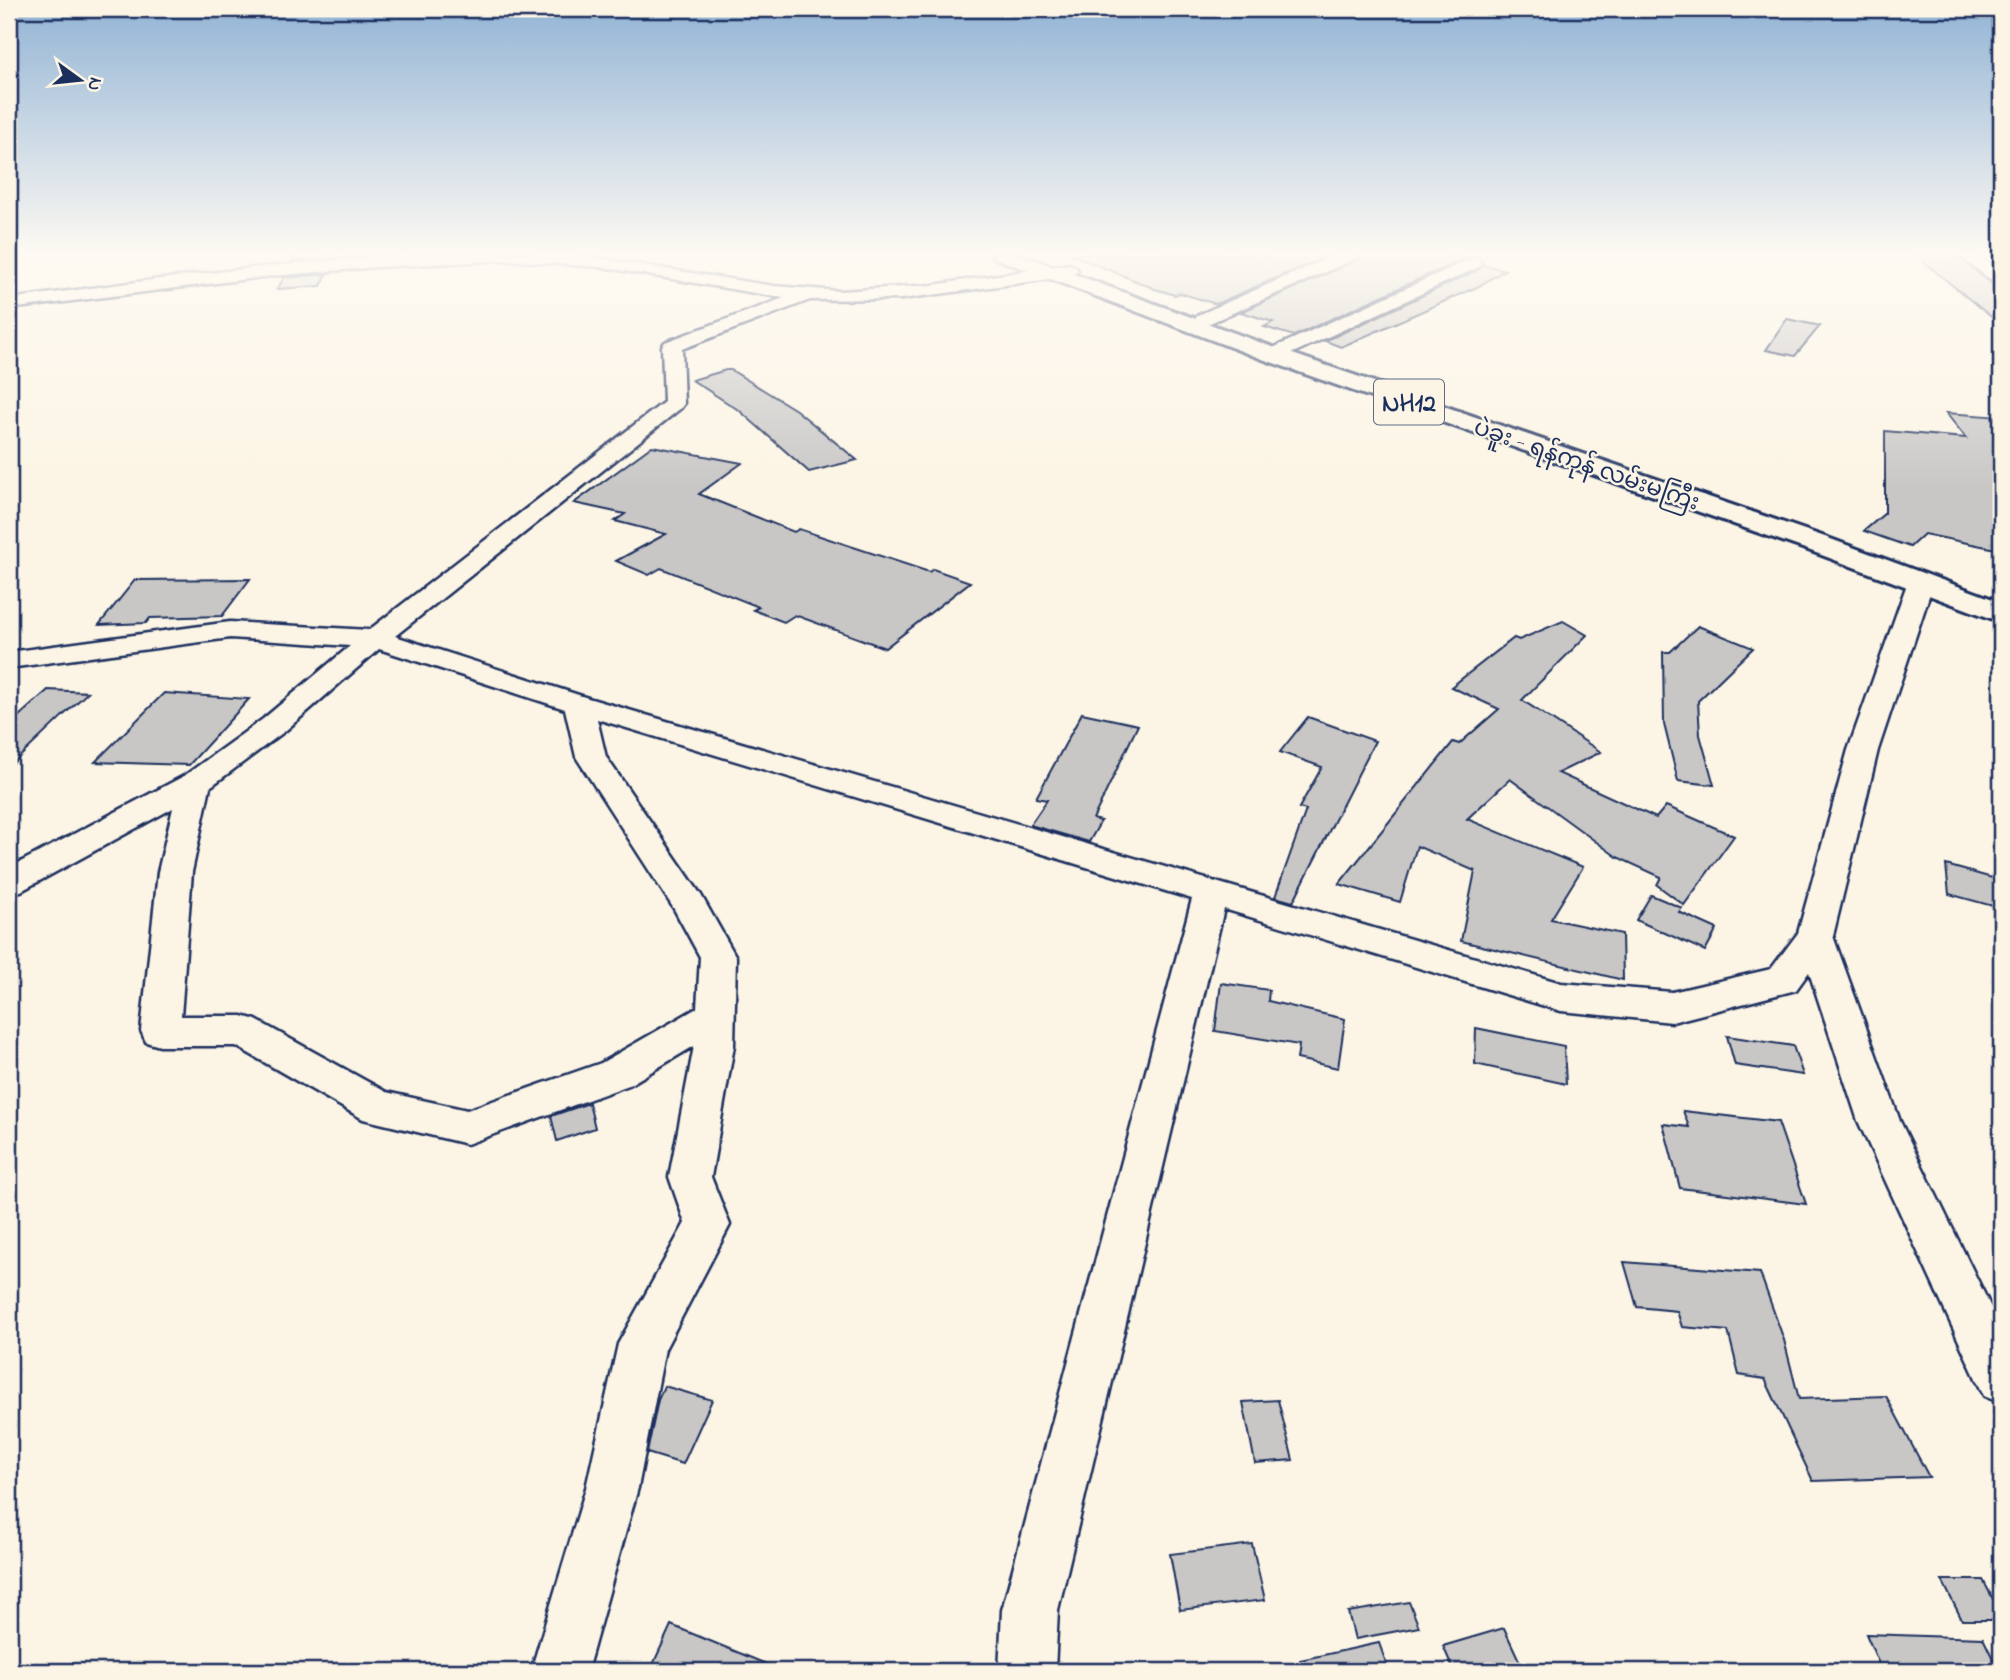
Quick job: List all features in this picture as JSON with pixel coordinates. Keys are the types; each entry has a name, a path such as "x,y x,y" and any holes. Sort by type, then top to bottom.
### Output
{"highway":[{"name":"ပဲခူး - ရန်ကုန် လမ်းမကြီး","path":"1230,332 1818,544 2001,613"},
{"name":"ပဲခူး - ရန်ကုန် လမ်းမကြီး","path":"1236,332 1281,351"}],"street":[{"path":"9,883 195,783 274,725 375,639 674,404 672,346 708,332"},
{"path":"1281,351 1321,332"},
{"path":"9,660 230,631 375,639 579,704 1561,996 1672,1007 1783,980 1815,936 1863,750 1921,582"},
{"path":"559,1671 612,1488 642,1344 708,1225 690,1177 714,1046 718,957 689,904 592,757 579,704"},
{"path":"195,783 175,872 160,1031 242,1031 377,1107 467,1127 614,1074 716,1015"},
{"path":"1027,1671 1030,1610 1211,892"},
{"path":"1815,936 1879,1121 2001,1379"}],"building":[{"path":"1282,332 1302,332 1294,336"},
{"path":"1344,332 1374,332 1341,347 1325,341"},
{"path":"1778,332 1815,332 1795,356 1766,350"},
{"path":"731,370 796,410 857,460 809,472 740,411 692,380"},
{"path":"1946,413 2001,417 2001,550 1924,534 1910,547 1864,531 1885,513 1885,431 1966,438"},
{"path":"652,446 742,463 699,494 794,532 799,529 929,572 933,569 970,582 885,648 795,615 784,622 753,610 759,607 661,568 649,575 616,561 666,534 615,521 625,514 574,503"},
{"path":"250,579 222,616 150,618 146,623 99,625 135,580"},
{"path":"1563,621 1587,635 1522,700 1601,752 1558,773 1656,818 1666,806 1734,836 1684,905 1657,885 1661,877 1617,857 1510,779 1467,819 1583,867 1551,919 1622,934 1623,980 1461,941 1475,871 1417,846 1400,902 1339,884 1453,742 1459,744 1499,709 1451,687 1514,638 1519,640"},
{"path":"1698,626 1753,648 1698,701 1700,735 1714,785 1678,781 1664,724 1663,652 1670,652"},
{"path":"48,690 88,692 9,767 9,725"},
{"path":"164,693 249,699 189,765 95,762"},
{"path":"1082,713 1138,725 1093,819 1101,821 1089,842 1030,825 1047,800 1036,798"},
{"path":"1308,717 1375,741 1293,902 1275,897 1306,810 1299,808 1322,767 1280,752"},
{"path":"1946,865 1996,879 2000,908 1949,894"},
{"path":"1651,895 1682,908 1679,912 1717,929 1705,951 1636,920"},
{"path":"1221,983 1269,990 1268,1001 1345,1019 1338,1068 1297,1059 1299,1045 1215,1031"},
{"path":"1476,1028 1564,1046 1566,1084 1475,1064"},
{"path":"1727,1036 1793,1046 1803,1075 1735,1065"},
{"path":"589,1103 595,1128 557,1141 551,1116"},
{"path":"1683,1111 1778,1122 1806,1204 1680,1188 1663,1124 1689,1127"},
{"path":"1624,1262 1760,1273 1784,1340 1799,1399 1886,1396 1929,1477 1813,1481 1765,1379 1739,1375 1728,1331 1682,1327 1677,1311 1637,1307"},
{"path":"664,1386 712,1400 683,1464 647,1453 658,1400"},
{"path":"1278,1400 1293,1460 1255,1463 1243,1402"},
{"path":"1252,1544 1265,1600 1180,1610 1170,1554"},
{"path":"1942,1580 1983,1580 2001,1614 2001,1620 1962,1620"},
{"path":"1409,1602 1419,1627 1355,1639 1348,1612"},
{"path":"671,1625 781,1670 781,1671 650,1671"},
{"path":"1504,1628 1524,1671 1454,1671 1443,1646"},
{"path":"1866,1634 1983,1638 1999,1671 1882,1671"},
{"path":"1379,1643 1389,1671 1301,1671 1300,1660"}]}
